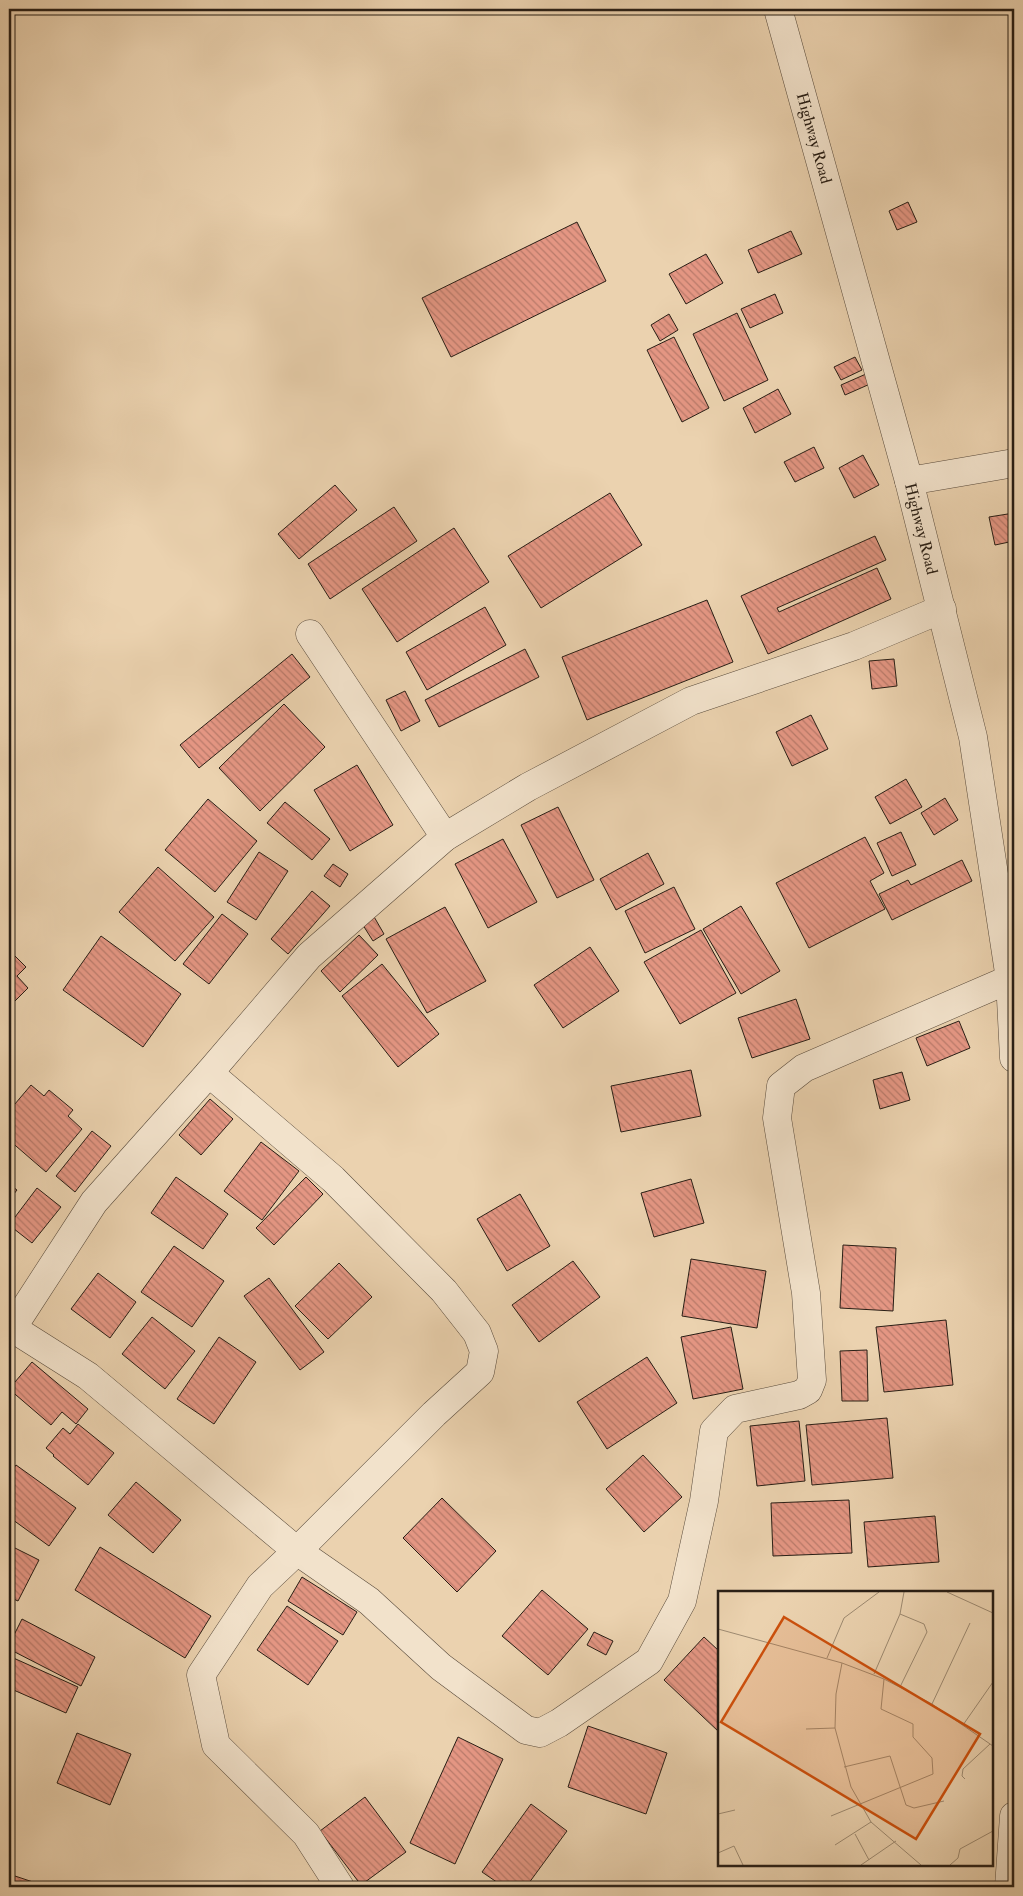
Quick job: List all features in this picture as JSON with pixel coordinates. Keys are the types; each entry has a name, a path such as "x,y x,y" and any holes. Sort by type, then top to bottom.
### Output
{"street":[{"name":"Highway Road","path":"778,9 909,481 973,737 1006,885 1014,1058"},
{"path":"909,481 1014,463"},
{"path":"942,609 854,646 691,701 528,787 445,837 309,956 209,1073 94,1202 10,1329 88,1376 297,1551 369,1601 441,1667 526,1730 540,1733 559,1723 649,1661 682,1601 704,1501 714,1431 735,1408 799,1395 808,1390 812,1380 806,1293 776,1118 781,1086 804,1068 1010,979"},
{"path":"310,634 445,837"},
{"path":"209,1073 333,1180 444,1291 477,1334 484,1352 480,1372 434,1414 260,1586 201,1675 216,1746 306,1834 340,1887"},
{"path":"1009,1887 1014,1816"}],"building":[{"path":"908,202 917,222 897,230 889,211"},
{"path":"577,222 606,281 451,357 422,298"},
{"path":"791,231 802,254 758,273 748,250"},
{"path":"706,254 723,283 686,304 669,274"},
{"path":"775,294 783,313 750,328 741,309"},
{"path":"737,313 768,380 724,401 693,334"},
{"path":"669,314 678,330 660,341 651,325"},
{"path":"674,337 709,408 682,422 647,350"},
{"path":"855,357 862,370 841,380 834,367"},
{"path":"866,374 870,384 845,395 841,385"},
{"path":"778,389 791,414 755,433 743,408"},
{"path":"814,447 824,468 795,482 784,462"},
{"path":"863,455 879,485 854,498 839,468"},
{"path":"335,485 357,510 299,559 278,534"},
{"path":"610,493 642,545 541,608 508,556"},
{"path":"394,507 417,541 330,599 308,564"},
{"path":"1014,513 1014,541 995,545 989,517"},
{"path":"454,528 489,582 397,642 362,589"},
{"path":"875,536 886,560 777,608 779,612 877,568 891,599 768,654 741,596"},
{"path":"707,600 733,662 587,720 562,657"},
{"path":"485,607 506,645 427,690 406,652"},
{"path":"525,649 539,677 439,727 425,700"},
{"path":"292,654 310,677 199,768 180,745"},
{"path":"894,659 897,686 872,689 869,661"},
{"path":"405,691 420,721 401,731 386,700"},
{"path":"284,704 325,747 260,811 219,768"},
{"path":"811,715 828,749 792,766 776,732"},
{"path":"357,765 393,825 350,851 314,790"},
{"path":"906,779 922,807 890,824 875,797"},
{"path":"945,798 958,820 934,835 921,813"},
{"path":"208,799 257,841 215,892 165,850"},
{"path":"285,802 330,839 312,860 267,823"},
{"path":"558,807 594,880 557,898 521,825"},
{"path":"901,832 916,865 892,876 877,843"},
{"path":"865,837 884,873 870,881 885,909 809,948 776,883"},
{"path":"503,839 537,902 488,928 455,864"},
{"path":"259,852 288,871 256,920 227,902"},
{"path":"648,853 664,884 616,910 600,879"},
{"path":"962,860 972,881 892,920 879,894 908,880 911,885"},
{"path":"333,864 348,874 340,887 324,876"},
{"path":"158,867 214,917 175,961 119,912"},
{"path":"674,887 695,929 645,953 625,911"},
{"path":"312,891 330,906 288,954 271,939"},
{"path":"741,906 780,971 741,994 703,929"},
{"path":"445,907 486,981 427,1013 386,939"},
{"path":"222,914 248,934 209,984 183,964"},
{"path":"373,915 384,934 373,941 361,922"},
{"path":"701,930 736,993 680,1024 644,962"},
{"path":"359,935 378,955 340,992 321,971"},
{"path":"101,936 181,994 143,1047 63,990"},
{"path":"590,947 619,991 563,1028 534,985"},
{"path":"9,950 26,967 17,976 28,988 12,1004 9,1001"},
{"path":"382,964 439,1034 398,1067 342,996"},
{"path":"796,999 810,1039 752,1058 738,1018"},
{"path":"959,1021 970,1048 927,1066 916,1038"},
{"path":"691,1070 701,1116 621,1132 611,1086"},
{"path":"902,1072 910,1100 880,1109 873,1080"},
{"path":"31,1085 44,1096 49,1090 73,1110 68,1116 82,1129 46,1172 9,1140 9,1111"},
{"path":"210,1099 233,1119 201,1155 179,1135"},
{"path":"92,1131 111,1146 75,1192 56,1176"},
{"path":"261,1142 299,1171 262,1220 224,1191"},
{"path":"176,1177 228,1214 203,1249 151,1213"},
{"path":"306,1177 323,1194 274,1245 256,1228"},
{"path":"691,1179 704,1223 654,1237 641,1193"},
{"path":"9,1184 17,1190 9,1200"},
{"path":"37,1188 61,1207 32,1243 9,1225"},
{"path":"520,1194 550,1246 507,1271 477,1219"},
{"path":"843,1245 896,1248 893,1311 840,1308"},
{"path":"174,1246 224,1281 192,1327 141,1292"},
{"path":"691,1259 766,1271 757,1328 682,1316"},
{"path":"573,1261 600,1297 539,1342 512,1305"},
{"path":"339,1263 372,1297 328,1339 295,1306"},
{"path":"98,1273 136,1302 110,1338 71,1309"},
{"path":"269,1278 324,1352 300,1370 244,1296"},
{"path":"152,1317 195,1351 165,1389 122,1354"},
{"path":"946,1320 953,1385 884,1392 876,1327"},
{"path":"731,1327 743,1389 693,1399 681,1337"},
{"path":"219,1337 256,1362 214,1424 177,1399"},
{"path":"867,1350 868,1401 842,1401 840,1351"},
{"path":"647,1357 677,1403 607,1449 577,1402"},
{"path":"32,1362 88,1409 76,1424 62,1412 51,1425 9,1389"},
{"path":"887,1418 893,1478 812,1485 806,1425"},
{"path":"799,1421 805,1481 757,1486 750,1426"},
{"path":"78,1424 114,1453 88,1485 46,1448 63,1428 70,1434"},
{"path":"643,1455 682,1497 644,1532 606,1489"},
{"path":"16,1465 76,1508 49,1546 9,1517 9,1475"},
{"path":"136,1482 181,1520 153,1553 108,1515"},
{"path":"442,1498 496,1551 457,1592 403,1538"},
{"path":"849,1500 852,1553 773,1556 771,1503"},
{"path":"935,1516 939,1562 868,1567 864,1522"},
{"path":"9,1545 39,1560 18,1601 9,1597"},
{"path":"100,1547 211,1616 185,1658 75,1590"},
{"path":"302,1577 357,1612 343,1635 288,1601"},
{"path":"542,1590 588,1629 548,1675 502,1636"},
{"path":"287,1606 338,1641 308,1685 257,1650"},
{"path":"22,1619 95,1657 81,1686 9,1649 9,1645"},
{"path":"594,1632 613,1641 606,1655 587,1645"},
{"path":"704,1637 718,1650 718,1731 664,1680"},
{"path":"9,1656 78,1687 66,1713 9,1688"},
{"path":"588,1726 667,1753 646,1814 568,1787"},
{"path":"77,1733 131,1754 110,1805 57,1783"},
{"path":"458,1737 503,1759 455,1864 410,1843"},
{"path":"365,1797 406,1852 361,1885 320,1831"},
{"path":"531,1804 567,1831 526,1887 504,1887 482,1872"},
{"path":"9,1874 45,1886 45,1887 9,1887"}]}
